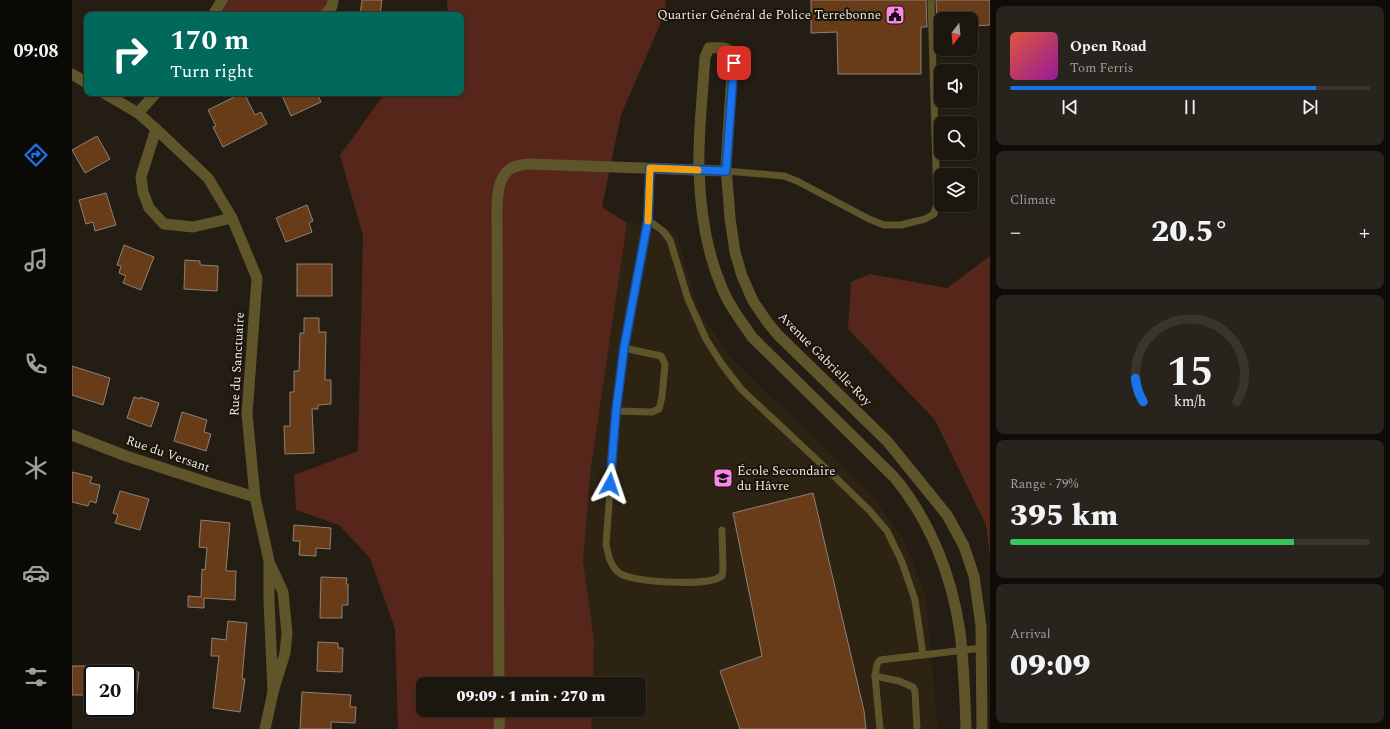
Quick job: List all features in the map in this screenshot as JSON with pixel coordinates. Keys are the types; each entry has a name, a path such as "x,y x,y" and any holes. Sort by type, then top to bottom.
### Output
{"street":[{"path":"215,12 222,0"},
{"path":"327,12 332,6 333,0"},
{"name":"Avenue Gabrielle-Roy","path":"966,729 960,631 951,590 941,559 926,526 908,494 894,477 752,338 722,290 712,263 706,234 699,170 705,57 709,48 728,49 732,53 734,63 726,171 730,218 735,252 745,283 753,301 778,335 887,441 947,515 964,546 974,576 981,626 982,729"},
{"path":"72,74 84,81"},
{"name":"Rue du Sanctuaire","path":"109,96 138,113 208,178 232,218 257,278 247,414 256,497 269,561 269,602 273,692"},
{"path":"138,113 153,96"},
{"path":"156,129 141,177 143,192 149,208 164,224 193,227 232,218"},
{"path":"500,677 497,214 500,184 510,169 530,164 726,171"},
{"name":"Rue du Versant","path":"72,435 126,456 256,497"},
{"name":"Rue du Sanctuaire","path":"265,729 273,692 285,653 287,634 284,592 269,561"},
{"path":"499,729 500,717"}],"lane":[{"path":"726,171 784,176 797,181 868,219 884,224 901,225 925,219 934,214 937,203 931,0"},
{"path":"650,168 648,220 624,348 616,411 606,544 610,562 618,573 632,578 686,583 716,580 722,576 723,569 722,530"},
{"path":"648,220 664,231 670,240 688,299 706,339 721,363 741,389 833,475 870,511 887,531 902,562 915,600 923,655"},
{"path":"616,411 652,412 659,409 662,397 665,364 661,356 624,348"},
{"path":"880,729 875,676 877,664 880,660 982,648"},
{"path":"875,676 899,681 913,686 915,691 917,729"}],"shaded area":[{"path":"222,0 333,0 327,12 215,12"},
{"path":"447,0 666,0 665,13 621,115 602,207 627,223 591,468 583,560 594,640 593,677 416,677 416,717 592,717 591,729 398,729 395,629 370,558 339,525 296,510 294,475 358,451 363,236 340,155 383,96 464,96 464,12 448,12"},
{"name":"École Secondaire du Hâvre","path":"627,223 675,230 698,308 729,356 867,489 903,538 925,593 938,729 591,729 592,717 646,717 646,677 593,677 594,640 583,560 591,468"},
{"path":"990,256 990,558 986,525 935,420 848,329 851,282 870,274 947,288"}],"building":[{"path":"362,0 382,0 380,12 360,12"},
{"path":"811,0 926,0 927,27 921,27 921,74 838,74 837,32 811,33"},
{"path":"936,0 990,0 990,25 978,26 978,12 936,12"},
{"path":"236,96 246,96 255,115 261,112 267,124 223,147 213,127 216,126 208,110"},
{"path":"282,96 318,96 321,102 291,116"},
{"path":"97,136 110,159 85,173 72,150"},
{"path":"106,193 116,225 95,231 93,222 86,224 79,200"},
{"path":"307,205 313,221 309,223 312,232 286,242 276,218"},
{"path":"124,245 154,257 141,290 123,283 126,276 119,273 121,266 117,265"},
{"path":"185,260 200,261 200,265 218,266 217,291 184,289"},
{"path":"297,264 332,264 332,296 297,296"},
{"path":"304,318 319,318 319,332 326,332 325,380 331,380 331,404 318,405 318,409 312,409 314,453 285,454 284,426 290,426 290,392 294,392 294,371 299,371 300,333 304,333"},
{"path":"72,366 110,378 103,405 72,395"},
{"path":"134,397 140,399 140,397 159,403 151,427 127,418"},
{"path":"182,412 207,420 204,432 211,434 206,451 174,441"},
{"path":"72,472 92,477 90,483 100,485 96,503 90,501 88,506 72,502"},
{"path":"120,491 149,499 140,530 115,523 118,515 113,513"},
{"path":"813,493 864,711 866,729 740,729 720,671 762,656 733,513"},
{"path":"201,520 230,523 226,571 236,571 235,600 204,598 204,608 188,607 188,596 201,597 202,569 205,570 207,548 199,547"},
{"path":"294,525 331,528 330,549 316,548 316,556 299,555 300,541 293,541"},
{"path":"321,577 347,578 346,584 348,584 348,605 342,605 342,618 320,618"},
{"path":"228,621 247,623 242,679 245,679 240,712 213,708 219,656 211,656 212,638 226,640"},
{"path":"318,642 338,643 338,648 343,648 342,672 317,671"},
{"path":"72,666 84,666 84,695 72,695"},
{"path":"136,672 139,672 136,700"},
{"path":"302,692 351,695 350,707 356,707 355,723 331,722 331,729 300,729"}],"slow traffic":[{"path":"648,221 650,168 698,170"}],"place":[{"name":"Quartier Général de Police Terrebonne","path":"895,15"},
{"name":"École Secondaire du Hâvre","path":"723,478"}],"route":[{"path":"610,484 616,411 624,348 648,220 650,168 726,171 734,63"}]}
